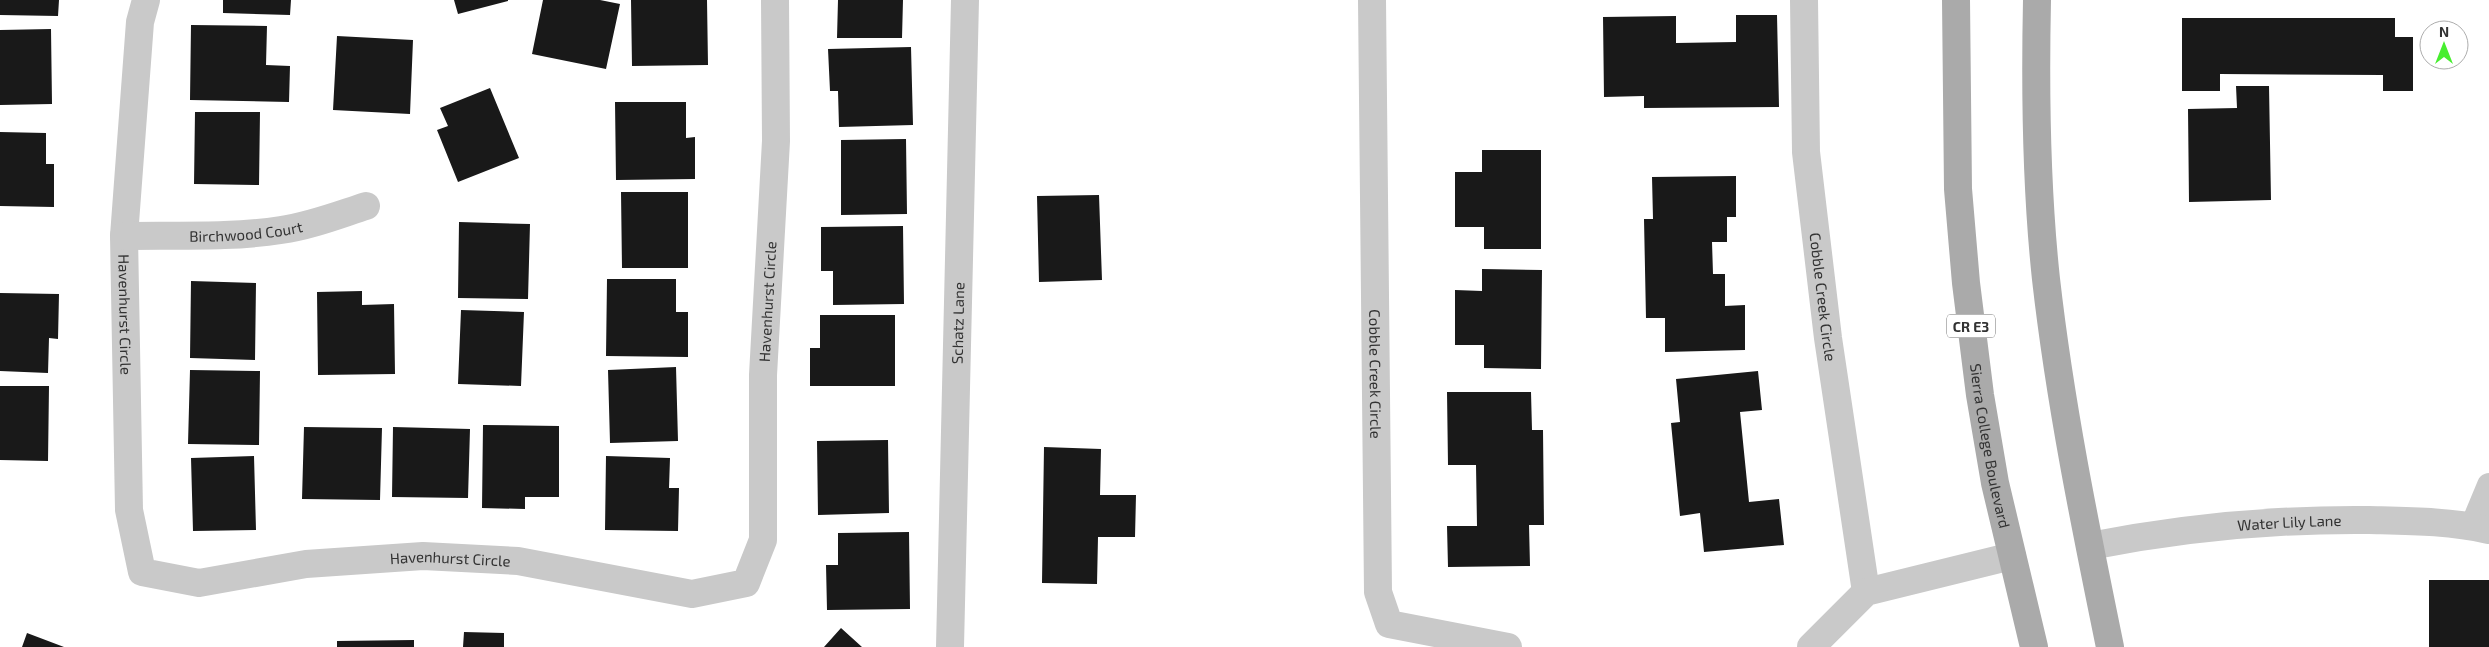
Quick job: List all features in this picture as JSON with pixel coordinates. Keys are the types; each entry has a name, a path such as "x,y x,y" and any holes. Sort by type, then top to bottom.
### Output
{"main road":[{"name":"Sierra College Boulevard","path":"1956,0 1958,189 1966,283 1980,395 1995,483 2034,647"},
{"path":"2037,0 2035,80 2038,184 2046,279 2061,384 2110,647"}],"street":[{"name":"Havenhurst Circle","path":"146,0 140,22 124,236 129,510 142,572 200,583 306,564 423,556 518,561 692,594 746,583 763,540 763,375 776,141 775,0"},
{"name":"Schatz Lane","path":"950,647 965,0"},
{"name":"Cobble Creek Circle","path":"1372,0 1378,592 1389,624 1508,647"},
{"name":"Cobble Creek Circle","path":"1804,0 1806,152 1828,338 1866,592"},
{"name":"Birchwood Court","path":"124,236 240,235 283,230 323,220 366,206"},
{"name":"Water Lily Lane","path":"2090,546 2145,535 2281,521 2399,520 2446,522 2480,528"},
{"path":"1812,647 1866,592 2012,556"}],"lane":[{"path":"2480,528 2489,485"}],"building":[{"path":"0,0 59,0 58,16 0,15"},
{"path":"223,0 291,0 290,15 223,13"},
{"path":"454,0 508,0 508,1 458,14"},
{"path":"543,0 600,0 620,4 606,69 532,54"},
{"path":"631,0 707,0 708,65 632,66"},
{"path":"838,0 903,0 902,38 837,38"},
{"path":"1736,15 1777,15 1779,107 1644,108 1644,96 1604,97 1603,17 1676,16 1676,43 1736,42"},
{"path":"2182,18 2395,18 2395,37 2413,37 2413,91 2383,91 2383,75 2220,74 2220,91 2182,91"},
{"path":"191,25 267,26 266,65 290,66 289,102 190,100"},
{"path":"51,29 52,104 0,105 0,30"},
{"path":"337,36 413,40 410,114 333,110"},
{"path":"911,47 913,125 839,127 838,91 830,91 828,49"},
{"path":"2236,86 2269,86 2271,200 2189,202 2188,109 2237,108"},
{"path":"490,88 519,158 458,182 437,130 448,126 440,108"},
{"path":"615,102 686,102 686,138 695,137 695,179 616,180"},
{"path":"195,112 260,112 259,185 194,184"},
{"path":"0,132 46,133 46,164 54,164 54,207 0,206"},
{"path":"906,139 907,214 841,215 841,140"},
{"path":"1482,150 1541,150 1541,249 1484,249 1484,227 1455,227 1455,172 1482,172"},
{"path":"1736,176 1736,217 1727,217 1727,242 1712,242 1713,274 1725,274 1725,306 1745,305 1745,350 1665,352 1665,318 1646,318 1644,219 1653,219 1652,177"},
{"path":"621,192 688,192 688,268 622,268"},
{"path":"1099,195 1102,280 1039,282 1037,196"},
{"path":"459,222 530,224 528,299 458,298"},
{"path":"903,226 904,304 833,305 833,271 821,271 821,227"},
{"path":"1482,269 1542,270 1541,369 1484,368 1484,345 1455,345 1455,290 1482,291"},
{"path":"607,279 676,279 676,312 688,312 688,357 606,356"},
{"path":"191,281 256,283 255,360 190,358"},
{"path":"362,291 362,305 394,304 395,374 318,375 317,292"},
{"path":"0,293 59,294 58,339 49,338 48,373 0,371"},
{"path":"461,310 524,312 521,386 458,384"},
{"path":"820,315 895,315 895,386 810,386 810,348 820,348"},
{"path":"676,367 678,441 610,443 608,370"},
{"path":"190,370 260,371 259,445 188,444"},
{"path":"1758,371 1762,410 1740,412 1749,502 1779,499 1784,545 1704,552 1700,513 1680,516 1671,423 1680,422 1676,379"},
{"path":"0,386 49,386 48,461 0,460"},
{"path":"1447,392 1531,392 1532,430 1543,430 1544,525 1529,525 1530,566 1448,567 1447,526 1477,526 1476,465 1448,465"},
{"path":"483,425 559,426 559,497 525,497 525,509 482,508"},
{"path":"304,427 382,428 380,500 302,499"},
{"path":"393,427 470,429 468,498 392,497"},
{"path":"888,440 889,513 818,515 817,441"},
{"path":"1044,447 1101,449 1100,495 1136,495 1135,537 1098,537 1097,584 1042,583"},
{"path":"254,456 256,530 193,531 191,458"},
{"path":"606,456 670,458 669,488 679,488 678,531 605,530"},
{"path":"909,532 910,609 827,610 826,565 838,565 838,533"},
{"path":"2429,580 2489,580 2489,647 2429,647"},
{"path":"841,628 862,647 824,647"},
{"path":"464,632 504,633 504,647 463,647"},
{"path":"27,633 64,647 22,647"},
{"path":"414,640 414,647 337,647 337,641"}]}
